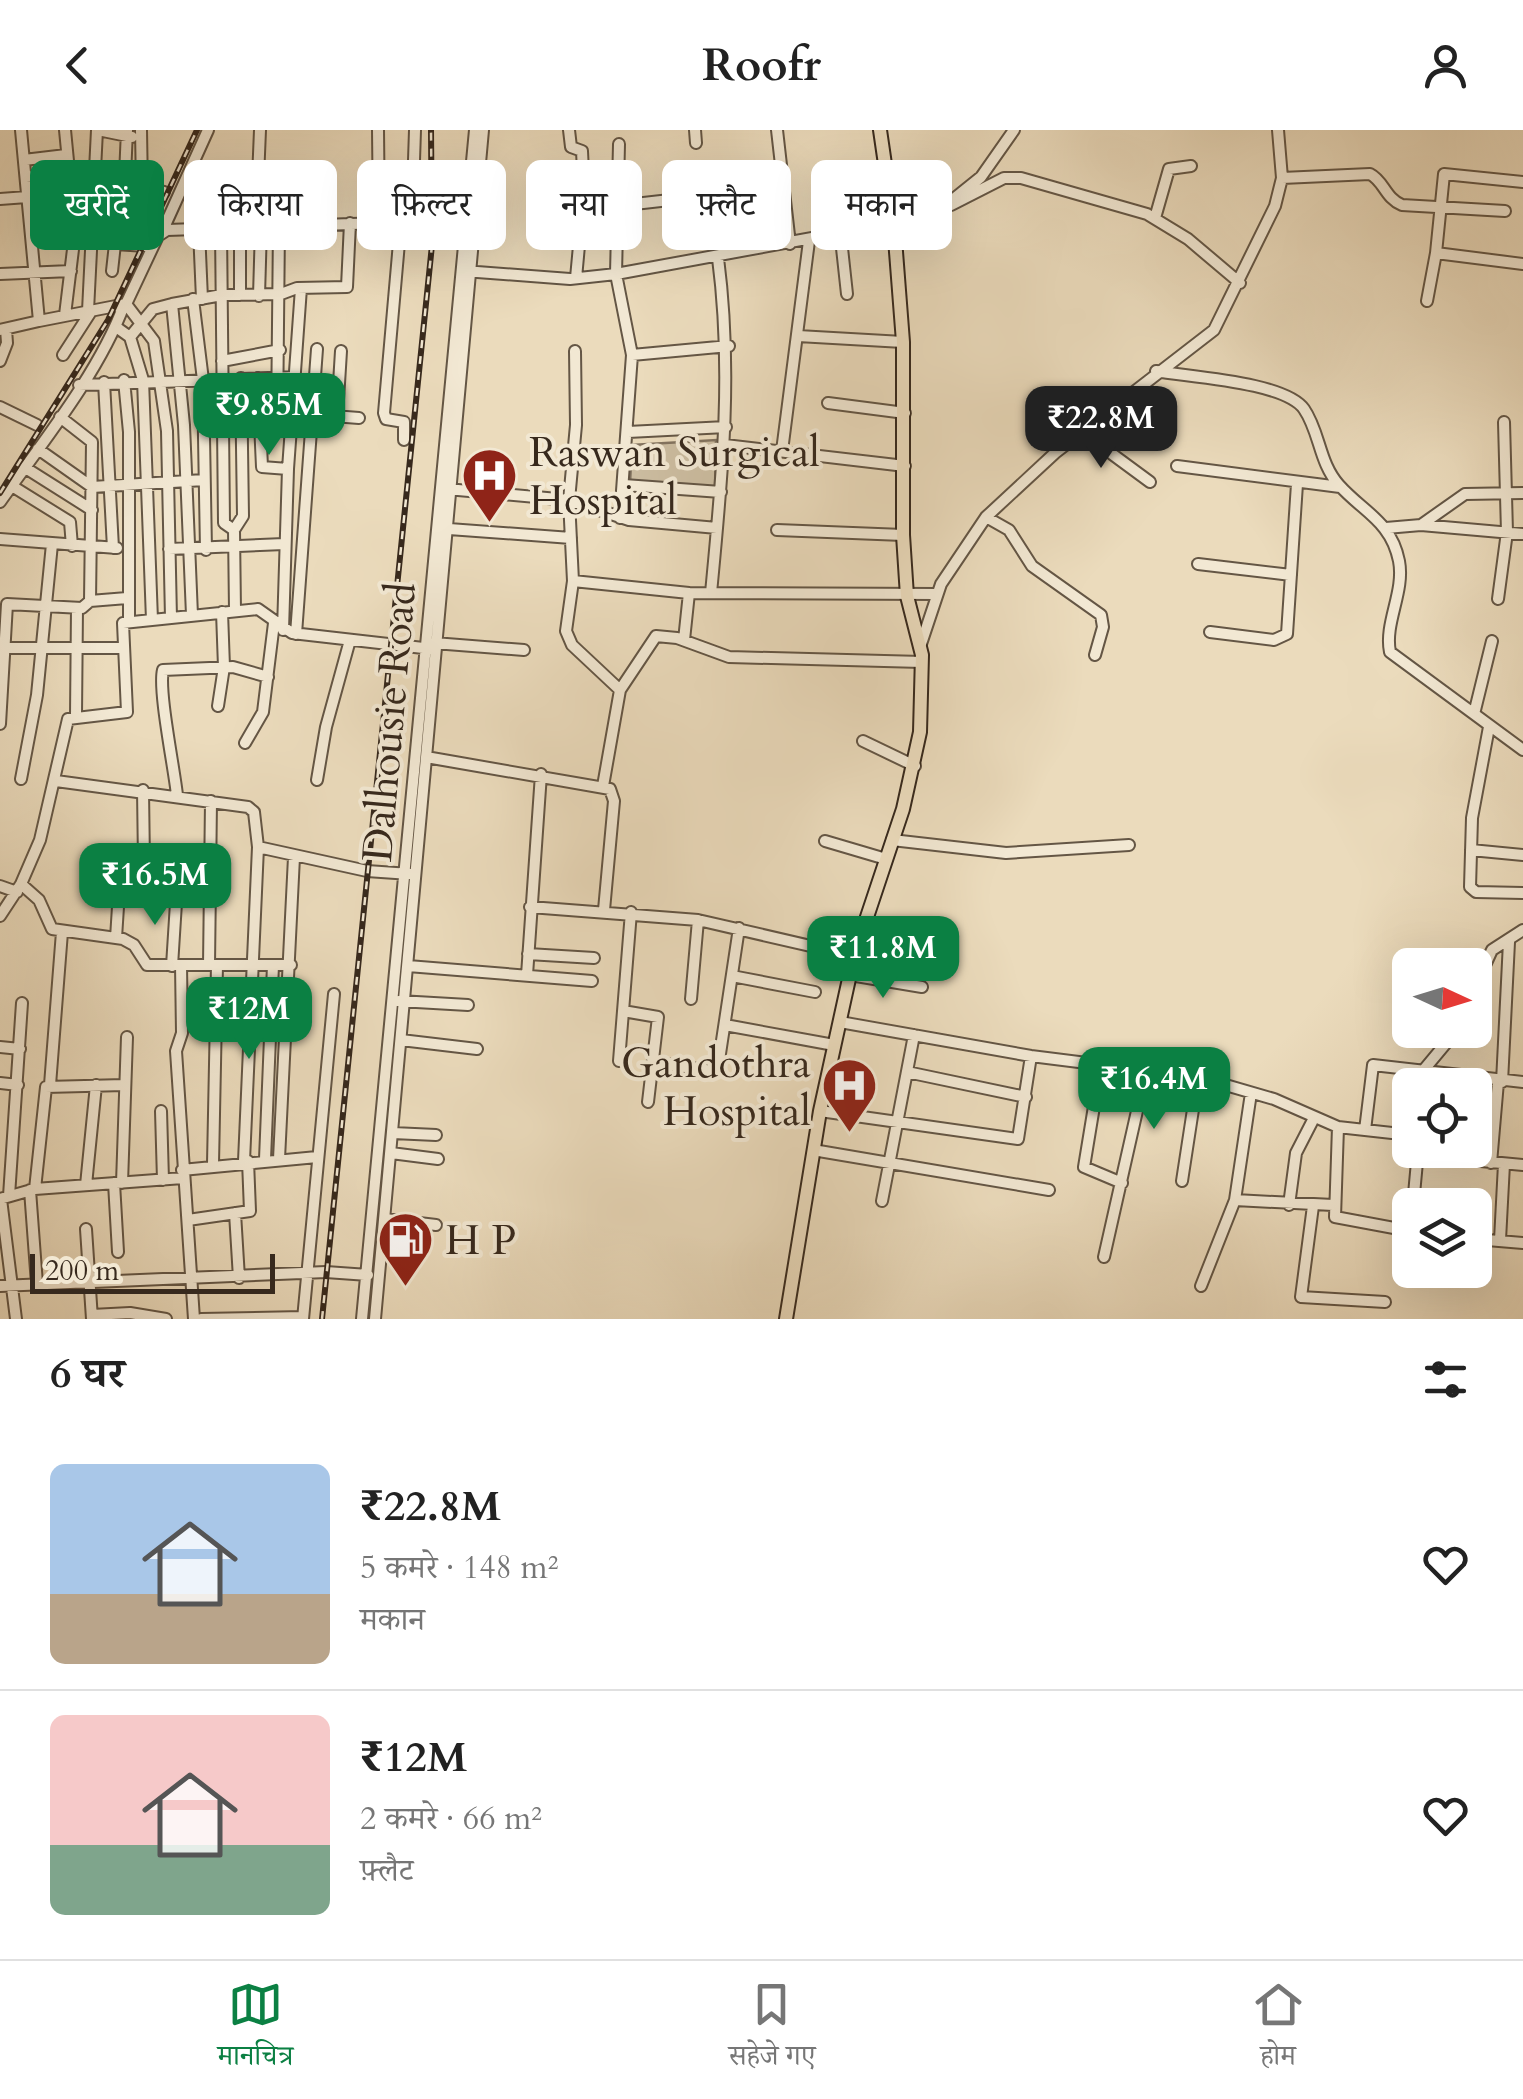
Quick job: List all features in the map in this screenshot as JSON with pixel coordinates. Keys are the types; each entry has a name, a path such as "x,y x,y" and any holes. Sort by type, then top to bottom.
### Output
{"main road":[{"path":"880,130 884,160"},
{"path":"786,1319 820,1111 854,956 915,766 922,662 907,596 903,535 903,342 896,250"}],"street":[{"path":"21,130 40,321"},
{"path":"65,130 66,160"},
{"path":"96,160 98,130 141,135 141,160"},
{"path":"164,228 208,130"},
{"path":"259,160 260,130"},
{"path":"378,130 378,160"},
{"path":"414,130 414,160"},
{"name":"Dalhousie Road","path":"474,160 475,130"},
{"name":"Dalhousie Road","path":"479,160 483,130"},
{"path":"568,130 571,148 582,151 582,160"},
{"path":"695,130 696,144"},
{"path":"777,130 780,160"},
{"path":"952,200 994,162 1014,130"},
{"path":"920,647 937,594 986,517 1055,453 1156,371 1208,337 1240,283 1275,206 1282,178 1278,130"},
{"path":"126,160 127,133"},
{"path":"619,144 619,160"},
{"path":"24,160 66,155"},
{"path":"1154,218 1169,168 1191,166"},
{"path":"1426,301 1446,173 1523,182"},
{"path":"1282,178 1370,174 1392,201 1440,210 1505,211"},
{"path":"26,177 30,177"},
{"path":"952,203 1013,178 1154,218 1240,283"},
{"path":"0,200 28,197"},
{"path":"130,337 153,309 172,304 222,295 259,296 349,285 350,222"},
{"path":"337,223 357,222"},
{"path":"782,451 809,241 791,244"},
{"path":"65,315 72,250"},
{"path":"64,355 90,310 92,250"},
{"path":"112,271 114,250"},
{"path":"0,502 60,418 116,327 153,250"},
{"path":"199,250 206,550"},
{"path":"221,250 224,523 234,530"},
{"path":"240,250 240,295"},
{"path":"258,250 259,296"},
{"path":"276,423 280,250"},
{"path":"398,250 384,413 386,419 404,422 404,440"},
{"name":"Dalhousie Road","path":"375,1319 372,1275 469,250"},
{"path":"576,278 579,250"},
{"path":"616,250 616,274 632,354 620,518"},
{"path":"467,271 576,278 759,250"},
{"path":"843,250 847,294"},
{"path":"1436,254 1523,264"},
{"path":"711,593 725,445 728,346 718,258"},
{"path":"0,274 70,271"},
{"path":"245,743 263,712 278,627 301,288"},
{"path":"0,360 8,343 3,329 125,304"},
{"path":"125,304 154,336 167,431 171,618"},
{"path":"172,304 192,551 192,616"},
{"path":"116,327 130,337 143,380 152,620"},
{"path":"798,336 903,342"},
{"path":"632,354 728,346"},
{"path":"296,634 318,349"},
{"path":"222,361 280,350"},
{"path":"337,416 341,351"},
{"path":"574,351 576,425 569,500 573,582 566,627 568,640 620,690"},
{"path":"1156,371 1272,390 1296,400 1312,423 1328,472 1340,487 1374,512 1386,528 1401,570 1390,652 1523,750"},
{"path":"218,706 234,530 244,516 242,378"},
{"path":"258,378 262,467 288,469"},
{"path":"79,384 296,378"},
{"path":"124,380 129,622"},
{"path":"104,382 112,548"},
{"path":"828,403 904,413"},
{"path":"0,407 37,425"},
{"path":"240,425 276,423 314,414 359,418"},
{"path":"60,418 90,439 90,601"},
{"path":"1100,420 1112,454 1150,482"},
{"path":"1498,599 1506,532 1504,422"},
{"path":"628,432 726,427"},
{"path":"725,445 904,466"},
{"path":"38,449 92,487 204,480"},
{"path":"1176,466 1340,487"},
{"path":"24,467 92,513 128,518"},
{"path":"1210,632 1274,640 1286,637 1297,484"},
{"path":"624,485 720,492"},
{"path":"12,486 70,522 72,546"},
{"path":"447,489 569,500 620,518 717,528"},
{"name":"Dalhousie Road","path":"362,1319 384,1219 393,1133 401,1040 399,1001 408,966 411,874 426,757 433,646 449,529 447,489"},
{"path":"1421,525 1456,497 1523,492"},
{"path":"986,517 1009,530 1032,566 1101,614 1095,655"},
{"path":"1386,528 1421,525 1523,534"},
{"path":"449,529 571,538"},
{"path":"776,530 903,535"},
{"path":"0,539 128,548"},
{"path":"22,779 52,544"},
{"path":"169,549 284,544"},
{"path":"1198,564 1291,576"},
{"path":"573,582 689,593 937,594"},
{"path":"684,640 689,593"},
{"path":"0,724 7,604 77,608 90,601 127,598"},
{"path":"0,916 19,888 40,840 66,726 76,714 77,608"},
{"path":"76,714 126,712 120,628 129,622 258,609 278,627 296,634 524,650"},
{"path":"603,786 620,690 654,638 664,635 684,640 729,657 922,662"},
{"path":"317,780 326,726 350,640"},
{"path":"1474,714 1492,640"},
{"path":"6,648 124,648"},
{"path":"177,794 161,672 166,668 224,667 268,677"},
{"path":"1489,726 1472,818 1472,890 1523,893"},
{"path":"864,741 915,766"},
{"path":"426,757 603,786 614,797 604,910"},
{"path":"527,975 541,774"},
{"path":"56,781 177,794 252,809 258,847 246,1161 250,1208 188,1220"},
{"path":"144,790 144,863 177,886 176,966 182,1033 176,1051 182,1174 198,1319 303,1318 334,994"},
{"path":"212,801 213,1164"},
{"path":"892,840 1006,853 1129,845"},
{"path":"825,841 886,858"},
{"path":"258,847 411,874"},
{"path":"1471,850 1523,855"},
{"path":"279,1158 294,856"},
{"path":"0,886 19,888 39,900 47,926 134,945 143,964 291,965"},
{"path":"116,938 119,891"},
{"path":"530,908 604,910 698,920 854,956"},
{"path":"619,1062 631,912"},
{"path":"691,999 698,920"},
{"path":"653,1062 714,1071 725,1025 738,928"},
{"path":"1492,950 1510,942 1523,930"},
{"path":"50,1085 62,932"},
{"path":"1500,1240 1500,1082 1510,942"},
{"path":"528,954 594,958"},
{"path":"265,1159 273,965"},
{"path":"408,966 592,981"},
{"path":"850,975 922,988"},
{"path":"732,976 815,992"},
{"path":"399,1001 468,1006"},
{"path":"16,1319 3,1198 18,1085 22,1003"},
{"path":"623,1011 658,1015 648,1102"},
{"path":"840,1022 1032,1056 1198,1077 1251,1092 1338,1127 1392,1133"},
{"path":"725,1025 834,1045"},
{"path":"882,1200 914,1035"},
{"path":"118,1252 127,1037"},
{"path":"401,1040 477,1049"},
{"path":"0,1047 20,1049"},
{"path":"1425,1068 1442,1048"},
{"path":"820,1111 1018,1139 1032,1056"},
{"path":"1100,1064 1084,1165 1090,1173 1122,1183"},
{"path":"1365,1130 1373,1066 1392,1068"},
{"path":"1104,1257 1146,1071"},
{"path":"907,1072 1026,1097"},
{"path":"1182,1181 1198,1077"},
{"path":"1492,1081 1523,1082"},
{"path":"0,1084 18,1085"},
{"path":"37,1284 33,1190 45,1089 50,1085 124,1085"},
{"path":"86,1186 96,1085"},
{"path":"1201,1286 1235,1200 1251,1092"},
{"path":"162,1111 164,1180"},
{"path":"1289,1204 1296,1154 1314,1118"},
{"path":"1338,1127 1335,1217 1392,1228"},
{"path":"393,1133 436,1136"},
{"path":"814,1150 1049,1190"},
{"path":"390,1153 438,1160"},
{"path":"3,1198 33,1190 164,1180 213,1164 318,1156"},
{"path":"1492,1162 1523,1165"},
{"path":"1235,1200 1333,1205"},
{"path":"1313,1206 1302,1297 1384,1302"},
{"path":"235,1213 239,1278"},
{"path":"384,1219 436,1225"},
{"path":"86,1229 92,1317 130,1313 166,1319"},
{"path":"1492,1239 1523,1243"},
{"path":"0,1286 194,1281 307,1273 372,1275"}],"shaded area":[{"path":"716,440 715,487 630,483 632,445"}],"railway":[{"path":"0,493 108,320 197,130"},
{"path":"322,1319 432,245 431,130"}],"place":[{"name":"Raswan Surgical Hospital","path":"490,524"},
{"name":"Gandothra Hospital","path":"850,1135"},
{"name":"H P","path":"406,1288"}]}
